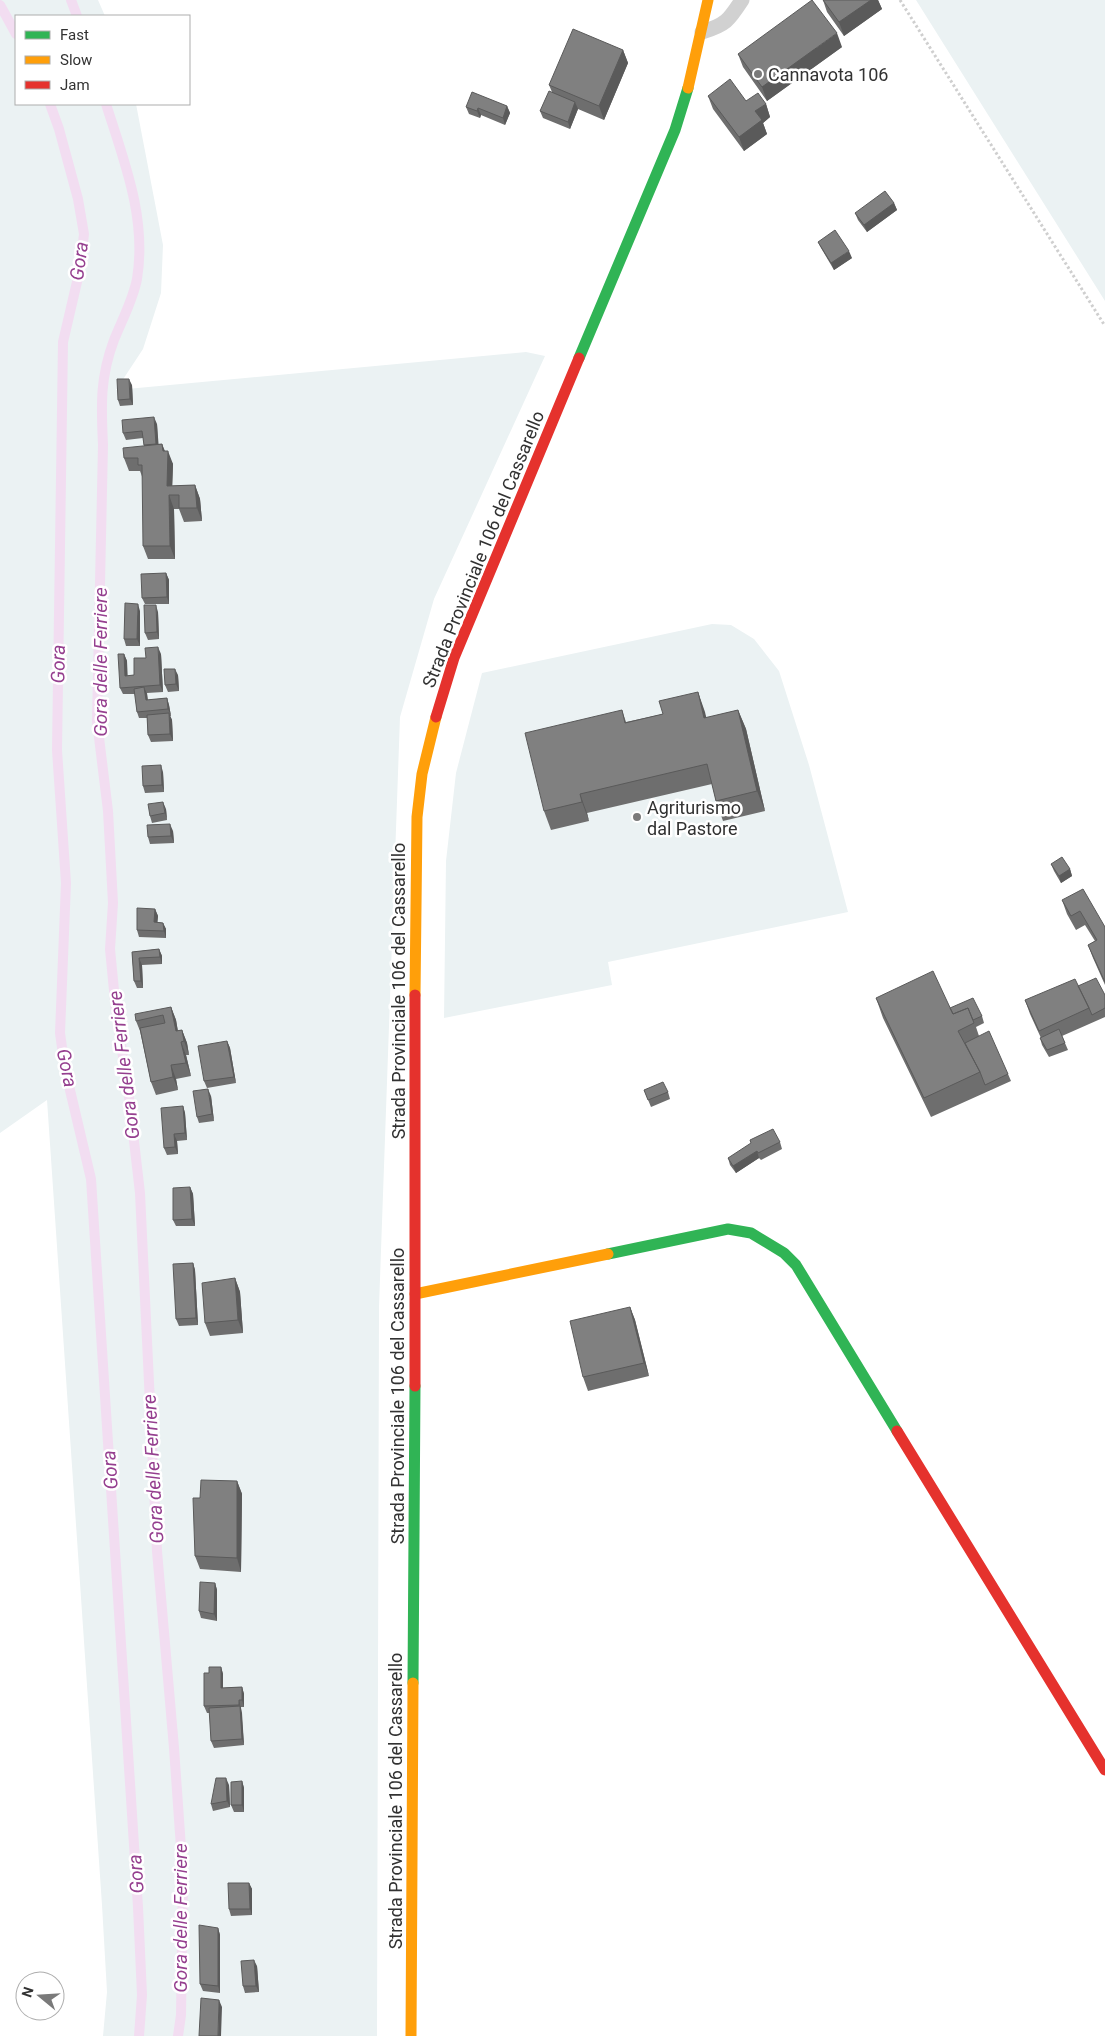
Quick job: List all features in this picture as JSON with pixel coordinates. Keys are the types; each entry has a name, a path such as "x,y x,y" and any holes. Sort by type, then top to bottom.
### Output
{"street":[{"name":"Strada Provinciale 106 del Cassarello","path":"411,2036 415,889 416,831 422,774 435,720 454,658 675,130 691,80 708,0"},
{"path":"415,1294 728,1229 751,1233 784,1253 796,1265 1105,1770"}],"lane":[{"path":"702,32 721,27 742,0"}],"path":[{"path":"900,0 1105,326"}],"shaded area":[{"path":"0,0 98,0 105,15 15,15 15,105 136,105 163,245 161,293 143,349 116,390 526,352 545,356 434,599 400,717 379,1307 377,2036 103,2036 107,1992 102,1905 47,1100 0,1133"},
{"path":"916,0 1105,0 1105,301"},
{"name":"Agriturismo dal Pastore","path":"712,624 731,625 754,639 779,671 809,765 848,912 608,962 612,985 444,1018 446,861 456,773 482,673"}],"building":[{"path":"812,0 837,33 762,87 738,54"},
{"path":"823,0 871,0 839,22"},
{"path":"573,29 623,50 599,106 549,85"},
{"path":"730,79 746,101 758,93 766,104 755,111 762,120 739,137 708,96"},
{"path":"549,91 575,102 568,122 540,111"},
{"path":"472,92 507,106 503,118 478,108 477,111 466,107"},
{"path":"885,191 894,203 864,225 855,213"},
{"path":"835,230 849,251 831,263 818,242"},
{"path":"117,379 129,379 130,399 118,400"},
{"path":"154,417 156,444 144,445 142,431 123,433 122,420"},
{"path":"162,444 163,451 168,451 167,486 195,485 197,508 179,508 179,495 169,495 170,546 143,546 142,465 138,465 138,458 124,458 123,448"},
{"path":"166,573 167,597 142,598 141,574"},
{"path":"125,603 138,604 137,639 124,639"},
{"path":"144,605 156,605 157,632 145,633"},
{"path":"158,647 160,685 120,688 118,654 124,654 125,676 134,675 134,658 146,658 145,648"},
{"path":"164,669 175,669 176,684 165,685"},
{"path":"144,687 146,700 167,698 168,709 137,712 134,689"},
{"path":"698,692 704,718 738,710 757,791 716,801 707,764 580,794 582,802 544,811 525,733 622,710 625,723 663,714 659,701"},
{"path":"169,713 170,734 148,735 147,715"},
{"path":"161,765 162,785 143,786 142,766"},
{"path":"163,802 165,813 150,816 148,804"},
{"path":"170,824 171,836 148,837 147,825"},
{"path":"1062,857 1070,869 1059,876 1051,864"},
{"path":"1083,889 1105,927 1105,982 1088,945 1097,940 1080,911 1071,916 1062,900"},
{"path":"137,908 155,909 154,922 163,923 164,931 137,930"},
{"path":"159,949 160,957 139,958 141,981 134,981 132,952"},
{"path":"933,971 953,1014 968,1008 974,1023 958,1031 980,1072 924,1098 876,998"},
{"path":"1096,978 1105,995 1105,1008 1092,1015 1078,986"},
{"path":"1075,979 1089,1008 1039,1031 1025,1000"},
{"path":"973,998 982,1016 973,1020 968,1008 953,1014 950,1008"},
{"path":"171,1007 176,1031 182,1030 184,1041 181,1042 186,1063 171,1065 173,1077 151,1082 140,1028 165,1023 163,1015 136,1021 135,1014"},
{"path":"1059,1029 1065,1043 1047,1050 1040,1038"},
{"path":"989,1031 1008,1074 985,1085 965,1043"},
{"path":"227,1041 234,1077 204,1081 198,1046"},
{"path":"663,1082 668,1092 648,1100 644,1090"},
{"path":"208,1089 212,1114 197,1117 193,1091"},
{"path":"183,1106 185,1133 174,1134 175,1147 164,1148 161,1108"},
{"path":"773,1129 780,1142 758,1153 757,1151 733,1166 728,1158 751,1143 750,1140"},
{"path":"190,1187 192,1219 173,1220 173,1188"},
{"path":"193,1263 196,1318 176,1319 173,1264"},
{"path":"235,1278 238,1320 205,1323 202,1283"},
{"path":"630,1307 644,1363 583,1377 570,1321"},
{"path":"201,1480 237,1481 237,1558 195,1556 193,1498 200,1498"},
{"path":"200,1582 215,1583 214,1614 199,1611"},
{"path":"209,1667 221,1667 221,1688 242,1687 242,1700 239,1700 239,1705 204,1706 204,1673 209,1673"},
{"path":"240,1706 242,1739 211,1741 209,1708"},
{"path":"216,1778 226,1778 227,1801 211,1804"},
{"path":"242,1781 242,1805 231,1805 231,1782"},
{"path":"228,1883 249,1883 250,1909 229,1909"},
{"path":"199,1925 218,1928 218,1986 200,1984"},
{"path":"254,1960 256,1986 243,1986 241,1961"},
{"path":"201,1998 219,2000 218,2036 199,2036"}],"waterway":[{"name":"Gora delle Ferriere","path":"71,0 77,15"},
{"name":"Gora","path":"0,5 15,32"},
{"name":"Gora","path":"50,105 59,129 78,199 84,234 80,269 63,342 57,750 66,883 60,1033 65,1069 91,1179 138,1907 142,1995 139,2036"},
{"name":"Gora delle Ferriere","path":"106,105 132,190 139,234 139,256 135,287 109,353 102,391 103,445 97,721 108,811 113,903 110,949 116,1011 128,1089 140,1193 157,1551 183,1876 181,2015 178,2036"}],"traffic: fast":[{"path":"579,358 675,130 688,88"},
{"path":"608,1254 728,1229 751,1233 784,1253 796,1265 897,1431"},
{"path":"413,1683 415,1386"}],"traffic: slow":[{"path":"688,88 708,0"},
{"path":"415,995 417,817 422,774 436,717"},
{"path":"415,1294 608,1254"},
{"path":"411,2036 413,1683"}],"traffic: jam":[{"path":"436,717 454,658 579,358"},
{"path":"415,995 415,1386"},
{"path":"897,1431 1105,1770"}],"place":[{"name":"Cannavota 106","path":"758,74"},
{"name":"Agriturismo dal Pastore","path":"637,817"}]}
